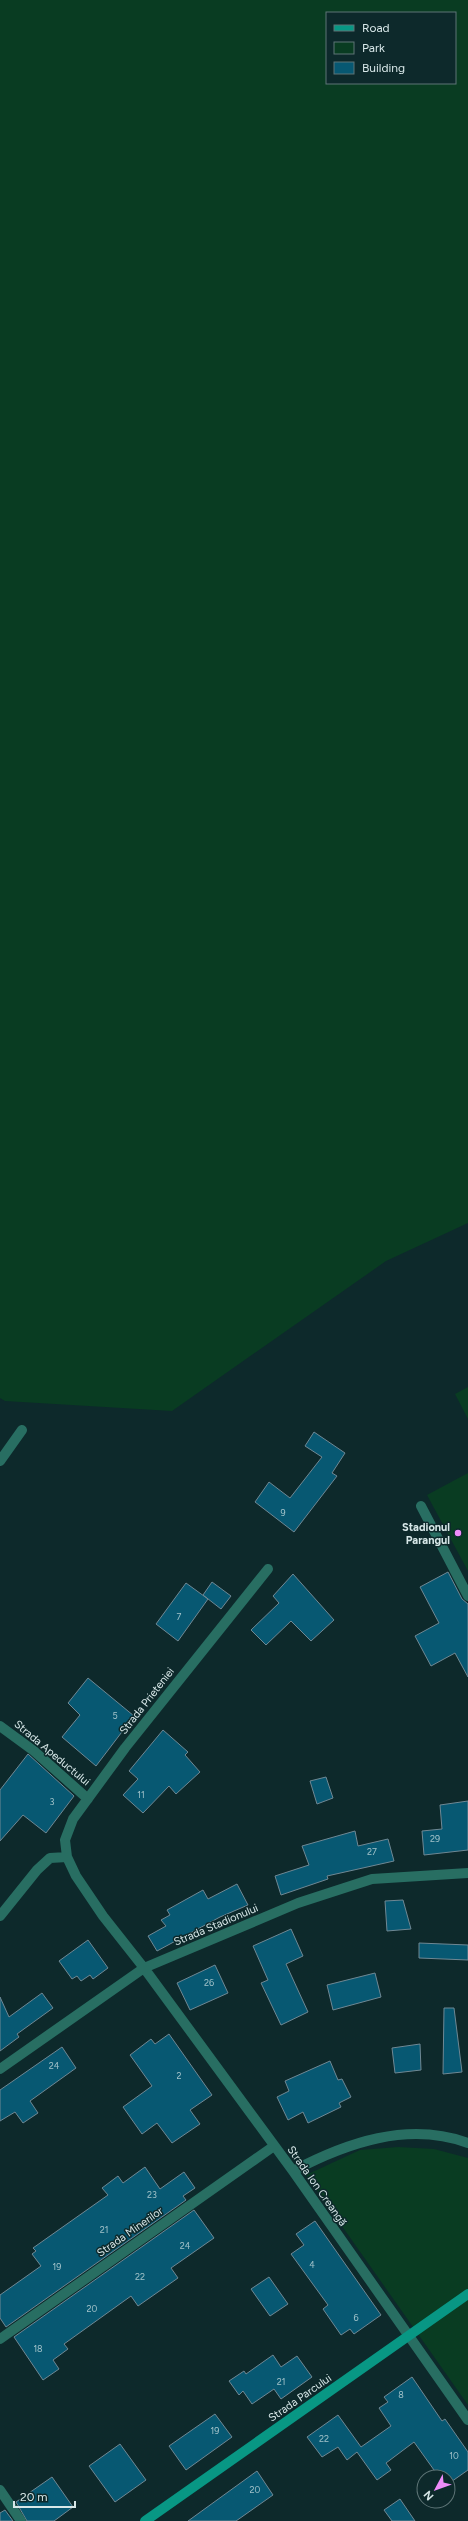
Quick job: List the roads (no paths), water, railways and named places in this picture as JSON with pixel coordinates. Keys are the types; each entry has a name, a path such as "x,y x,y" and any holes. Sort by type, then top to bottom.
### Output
{"main road":[{"name":"Strada Parcului","path":"145,2521 468,2294"}],"street":[{"path":"0,1461 22,1430"},
{"path":"421,1506 468,1596"},
{"name":"Strada Prieteniei","path":"144,1968 103,1916 76,1876 66,1857 65,1840 73,1820 125,1748 268,1569"},
{"name":"Strada Apeductului","path":"0,1726 34,1751 88,1799"},
{"path":"0,1916 37,1870 50,1858 66,1857"},
{"name":"Strada Stadionului","path":"0,2068 144,1968 298,1903 372,1879 468,1873"},
{"name":"Strada Ion Creangă","path":"144,1968 293,2172 468,2420"},
{"path":"293,2172 323,2155 362,2141 394,2135 427,2135 468,2143"},
{"name":"Strada Minerilor","path":"0,2339 274,2146"},
{"path":"0,2490 21,2521"}],"place":[{"name":"Stadionul Parangul","path":"458,1533"}]}
